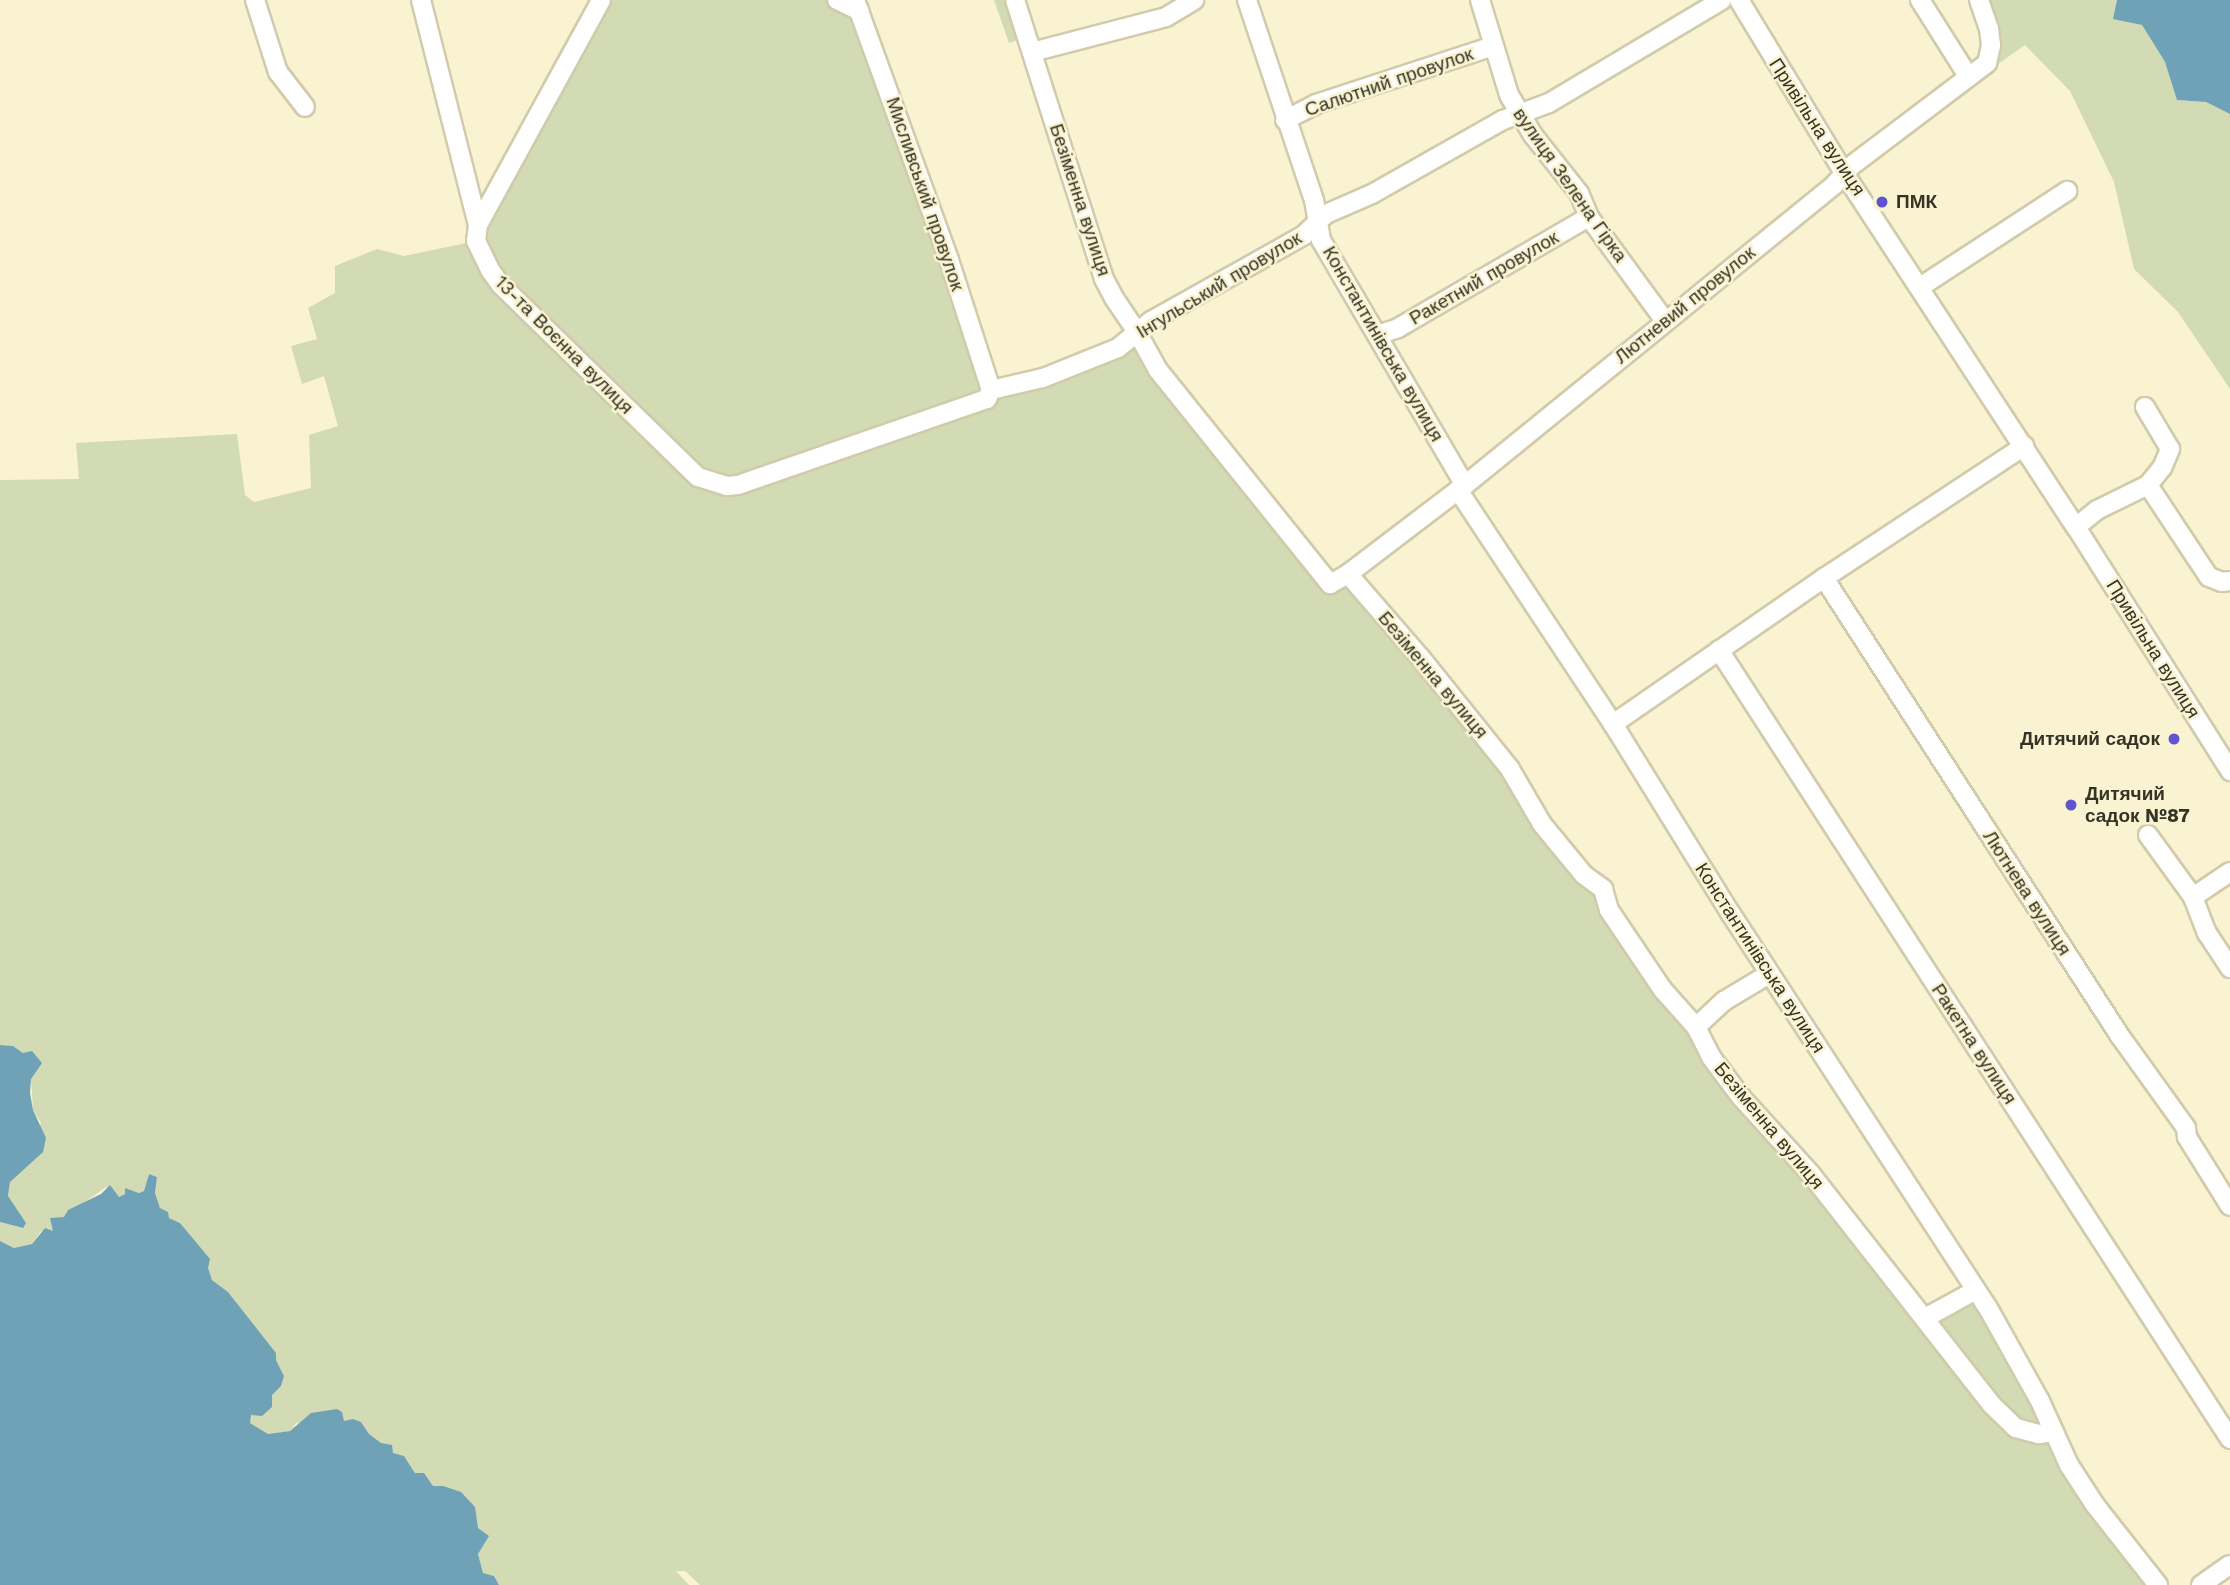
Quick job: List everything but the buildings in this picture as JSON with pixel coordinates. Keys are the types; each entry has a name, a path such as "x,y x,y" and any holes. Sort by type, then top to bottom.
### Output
{"street":[{"path":"255,0 278,72 305,107"},
{"name":"13-та Воєнна вулиця","path":"421,0 478,226 476,241 501,285 681,463 698,477 727,486"},
{"path":"478,226 601,0"},
{"path":"837,0 858,6"},
{"name":"Безіменна вулиця","path":"1015,0 1104,279 1158,370 1330,584"},
{"path":"1032,52 1166,17 1194,0"},
{"name":"Константинівська вулиця","path":"1247,0 1314,200 1321,240 1462,488 1769,974 1976,1290 2040,1401 2054,1432"},
{"name":"вулиця Зелена Гірка","path":"1480,0 1509,95 1533,135 1579,193 1589,217 1665,321"},
{"name":"Інгульський провулок","path":"727,486 801,464 987,399 991,390 1043,378 1118,348 1137,332 1317,225 1326,214 1372,194 1503,120 1549,103 1722,0"},
{"name":"Привільна вулиця","path":"1739,0 1844,173 2024,446 2230,771"},
{"path":"1920,0 1968,76"},
{"name":"Лютневий провулок","path":"1330,584 1348,574 1462,488 1844,173 1987,62 1991,45 1979,0"},
{"name":"Мисливський провулок","path":"858,6 949,260 991,390"},
{"name":"Салютний провулок","path":"1285,120 1316,104 1493,46"},
{"path":"1920,286 2067,191"},
{"name":"Ракетний провулок","path":"1377,335 1398,328 1589,217"},
{"path":"2076,527 2097,510 2148,485 2162,468 2170,449 2145,407"},
{"path":"1613,724 1650,702 1719,650 1824,578 2024,446"},
{"path":"2148,485 2209,577 2222,582 2230,581"},
{"name":"Безіменна вулиця","path":"1348,574 1420,657 1510,769 1542,824 1584,875 1603,890 1609,910 1662,990 1696,1027 1711,1057 1741,1097 1810,1173 2005,1420 2028,1432 2054,1432"},
{"name":"Лютнева вулиця","path":"1824,578 2120,1036 2186,1128 2186,1137 2230,1206"},
{"name":"Ракетна вулиця","path":"1719,650 2230,1439"},
{"path":"2213,746 2230,737"},
{"path":"2148,835 2193,897 2207,933 2230,968"},
{"path":"2193,897 2230,872"},
{"path":"1696,1027 1724,1001 1769,974"},
{"path":"1925,1318 1976,1290"},
{"path":"2054,1432 2069,1465 2101,1514 2158,1585"},
{"path":"2201,1585 2230,1565"}],"green space":[{"path":"605,0 831,0 861,23 992,400 1037,386 1131,346 1140,351 1342,584 1354,585 1509,770 1540,826 1989,1406 2052,1436 2152,1585 700,1585 685,1571 676,1571 689,1585 499,1585 494,1576 483,1573 478,1554 484,1540 478,1529 415,1473 404,1456 393,1454 369,1434 361,1422 296,1423 290,1431 268,1434 250,1423 250,1415 272,1395 284,1376 276,1360 276,1353 228,1292 212,1280 201,1250 180,1223 169,1218 160,1208 155,1193 157,1177 149,1174 144,1191 139,1193 125,1188 125,1194 119,1197 106,1187 64,1217 53,1232 41,1231 32,1244 14,1248 0,1241 0,1222 22,1228 8,1196 10,1182 41,1123 33,1110 31,1079 23,1053 13,1046 0,1045 0,480 79,479 76,443 237,434 245,495 254,502 311,488 309,435 338,426 324,376 302,384 291,346 317,339 308,308 335,293 335,266 377,249 404,256 476,241"},
{"path":"994,0 1025,0 1035,34 1009,43"},
{"path":"1975,0 2117,0 2114,18 2142,25 2165,62 2178,100 2206,102 2230,114 2230,389 2178,312 2134,269 2114,182 2070,91 2025,45 1991,69"},
{"path":"1972,1298 2037,1403 2044,1429 2017,1426 1934,1317"}],"water":[{"path":"2117,0 2230,0 2230,114 2206,102 2177,100 2165,62 2142,25 2113,19"},
{"path":"0,1045 13,1046 23,1053 32,1051 42,1063 31,1079 30,1093 33,1110 46,1138 43,1152 10,1182 8,1196 26,1223 23,1228 0,1222"},
{"path":"149,1174 157,1177 155,1193 160,1208 168,1212 169,1218 180,1223 210,1259 208,1268 212,1280 228,1292 276,1353 276,1360 284,1376 281,1386 272,1395 272,1407 262,1416 251,1415 250,1423 268,1434 290,1431 311,1413 337,1409 342,1412 344,1421 353,1419 361,1422 369,1434 381,1443 392,1445 393,1453 404,1456 415,1473 424,1473 433,1486 461,1492 475,1507 478,1528 489,1536 478,1554 483,1573 494,1576 499,1585 0,1585 0,1241 14,1248 32,1244 45,1228 53,1231 50,1218 64,1217 68,1210 101,1194 110,1185 119,1197 125,1194 125,1188 139,1193 144,1191"}],"place":[{"name":"ПМК","path":"1882,202"},
{"name":"Дитячий садок","path":"2174,739"},
{"name":"Дитячий садок №87","path":"2071,805"}]}
